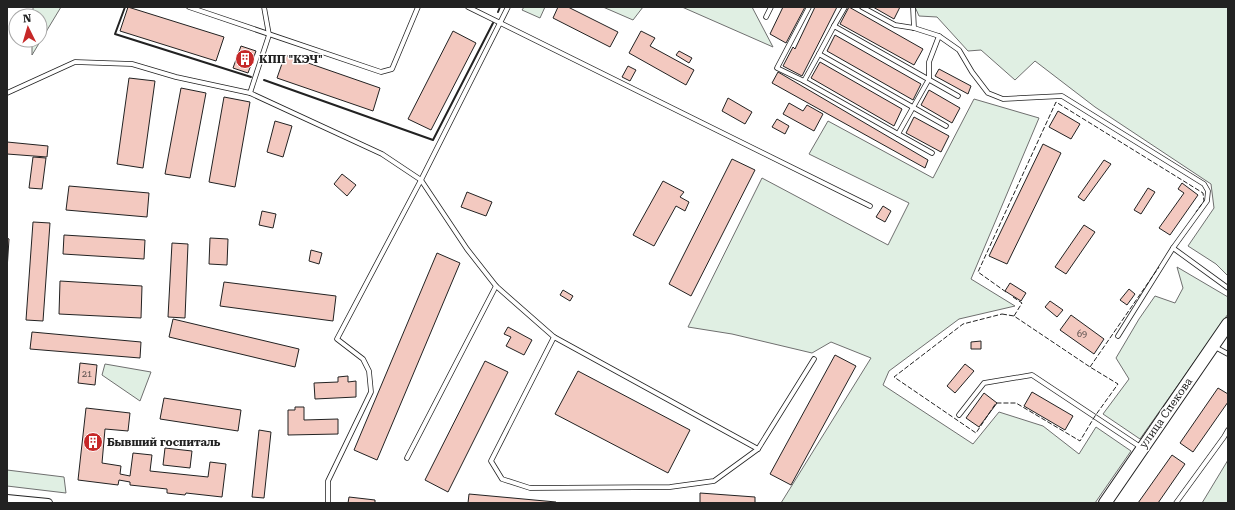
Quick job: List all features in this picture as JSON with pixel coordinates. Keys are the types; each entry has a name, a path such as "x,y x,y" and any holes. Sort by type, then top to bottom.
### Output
{"main road":[{"name":"улица Спекова","path":"1105,503 1228,324"}],"street":[{"path":"7,499 48,503"}],"lane":[{"path":"189,7 381,72 392,70 418,7"},
{"path":"250,93 269,35 264,7"},
{"path":"468,7 870,206"},
{"path":"328,503 328,481 371,392 369,371 363,359 337,339 421,180 508,7"},
{"path":"766,18 771,7"},
{"path":"809,7 777,68 804,81 932,153"},
{"path":"804,81 846,7"},
{"path":"862,7 895,26 914,28 939,36 959,50 972,72 988,93 1003,99 1062,96 1204,184 1208,191 1207,201 1173,248 1118,336"},
{"path":"913,7 914,28"},
{"path":"834,26 958,96"},
{"path":"898,134 929,79 929,62 939,36"},
{"path":"819,54 946,126"},
{"path":"7,93 75,62 132,64 176,77 250,93 382,154 421,180 468,249 496,286 554,337 758,449"},
{"path":"1173,248 1228,288"},
{"path":"407,458 496,286"},
{"path":"554,337 491,462 502,478 530,488 678,486 714,481 758,449 814,359"},
{"path":"1213,346 1228,354"},
{"path":"959,415 984,384 1032,375 1143,448"},
{"path":"1176,503 1228,430"}],"green space":[{"path":"61,7 48,29 48,8 33,8"},
{"path":"524,7 545,7 540,18 522,10"},
{"path":"603,7 643,7 633,20"},
{"path":"682,7 752,7 773,47"},
{"path":"915,7 1228,7 1228,276 1216,264 1188,246 1214,208 1211,184 1095,107 1035,61 1015,80 981,50 968,51 937,17 919,16"},
{"path":"32,48 36,48 32,55"},
{"path":"974,99 1039,118 971,279 1015,306 959,319 889,371 883,385 973,444 999,412 1043,426 1079,454 1096,427 1131,451 1095,503 781,503 871,358 831,342 812,353 732,334 688,327 762,178 888,245 909,203 809,154 828,121 933,178"},
{"path":"1177,267 1228,297 1228,314 1140,439 1103,414 1129,379 1116,358 1139,319 1155,296 1175,303 1183,288"},
{"path":"105,364 151,372 140,401 102,375"},
{"path":"1228,460 1228,503 1202,503"},
{"path":"7,470 64,477 66,493 7,486"}],"building":[{"path":"128,7 224,37 216,61 120,31"},
{"path":"558,7 568,7 618,32 610,47 553,18"},
{"path":"783,7 805,7 786,43 770,34"},
{"path":"815,7 837,7 802,76 783,66 793,47 795,49"},
{"path":"849,7 923,49 914,65 840,24"},
{"path":"873,7 900,7 894,19"},
{"path":"453,31 476,43 431,130 408,119"},
{"path":"641,31 655,38 650,46 694,70 686,85 629,53"},
{"path":"835,35 921,84 913,100 827,51"},
{"name":"КПП \"КЭЧ\"","path":"241,46 256,51 248,73 233,68"},
{"path":"679,51 692,58 689,63 676,55"},
{"path":"285,55 380,88 373,111 277,78"},
{"path":"820,62 902,109 894,126 811,78"},
{"path":"628,66 636,70 630,81 622,77"},
{"path":"939,69 971,86 968,94 935,76"},
{"path":"778,72 928,160 925,168 772,83"},
{"path":"129,78 155,81 143,168 117,164"},
{"path":"181,88 206,93 190,178 165,174"},
{"path":"929,90 960,108 952,123 921,105"},
{"path":"224,97 250,102 235,187 209,182"},
{"path":"728,98 752,112 745,124 722,111"},
{"path":"789,103 803,111 807,105 823,114 814,131 783,114"},
{"path":"1058,111 1080,124 1071,139 1049,127"},
{"path":"914,117 949,136 941,152 906,133"},
{"path":"777,119 789,126 785,134 772,127"},
{"path":"275,121 292,126 283,157 267,152"},
{"path":"7,142 48,146 47,157 7,154"},
{"path":"1043,144 1061,153 1007,264 989,256"},
{"path":"33,157 46,158 42,189 29,188"},
{"path":"732,159 755,170 691,296 669,284"},
{"path":"1104,160 1111,164 1084,201 1078,197"},
{"path":"342,174 356,185 347,196 334,184"},
{"path":"663,181 684,192 680,197 689,202 685,211 676,206 654,246 633,235"},
{"path":"1182,183 1198,195 1170,235 1159,228 1184,193 1178,189"},
{"path":"69,186 149,193 147,217 66,210"},
{"path":"1148,188 1155,192 1141,214 1134,210"},
{"path":"467,192 492,202 486,216 461,207"},
{"path":"883,206 891,211 885,222 876,217"},
{"path":"262,211 276,214 273,228 259,225"},
{"path":"33,222 50,223 43,321 26,320"},
{"path":"1084,225 1095,232 1066,274 1055,267"},
{"path":"64,235 145,240 144,259 63,254"},
{"path":"7,238 9,239 7,270"},
{"path":"210,238 228,239 227,265 209,264"},
{"path":"172,243 188,244 185,318 168,317"},
{"path":"311,250 322,253 319,264 309,261"},
{"path":"437,253 460,263 377,460 354,450"},
{"path":"60,281 142,286 141,318 59,314"},
{"path":"224,282 336,296 333,321 220,306"},
{"path":"1010,283 1026,293 1021,301 1005,291"},
{"path":"1129,289 1135,294 1127,305 1120,300"},
{"path":"563,290 573,296 570,301 560,295"},
{"path":"1050,301 1063,310 1057,317 1045,307"},
{"path":"1071,315 1104,339 1094,354 1060,330"},
{"path":"173,319 299,349 295,367 169,337"},
{"path":"508,327 532,340 524,355 506,346 511,337 504,334"},
{"path":"32,332 141,342 140,358 30,349"},
{"path":"981,341 981,349 971,349 971,342"},
{"path":"835,355 856,366 791,485 770,474"},
{"path":"485,361 508,372 448,492 425,480"},
{"path":"80,363 97,365 95,385 78,383"},
{"path":"965,364 974,371 955,393 947,386"},
{"path":"578,371 690,430 668,473 555,414"},
{"path":"348,376 348,382 356,381 356,397 315,399 314,383 338,382 338,377"},
{"path":"1218,388 1228,394 1228,402 1193,452 1180,443"},
{"path":"1032,392 1073,416 1065,430 1024,406"},
{"path":"984,393 997,403 979,427 966,418"},
{"path":"164,398 241,410 238,431 160,419"},
{"path":"295,407 304,407 304,420 338,419 338,434 288,435 288,410 295,410"},
{"name":"Бывший госпиталь","path":"86,408 130,413 128,431 105,429 102,463 121,466 120,474 130,476 133,453 152,455 150,471 208,477 210,462 226,464 222,497 186,493 185,495 167,493 167,489 130,485 130,482 119,480 118,485 78,480"},
{"path":"259,430 271,432 264,498 252,497"},
{"path":"165,448 192,451 190,468 163,465"},
{"path":"1172,455 1185,464 1158,503 1138,503"},
{"path":"700,493 755,497 755,503 700,503"},
{"path":"469,494 556,502 468,503"},
{"path":"349,497 375,500 375,503 348,503"}],"fence":[{"path":"1006,292 978,272 1056,102 1203,193 1204,201 1196,212"},
{"path":"1090,367 1159,267"},
{"path":"1013,297 1022,303 1014,316"},
{"path":"1002,314 1014,316 1118,384 1095,416 1080,441 1016,403 996,403 976,433 894,377 963,324 1002,314"}],"wall":[{"path":"125,7 115,34 251,77"},
{"path":"498,12 500,7"},
{"path":"264,80 433,140 493,23"}],"place":[{"name":"КПП \"КЭЧ\"","path":"245,59"},
{"name":"Бывший госпиталь","path":"93,442"}]}
